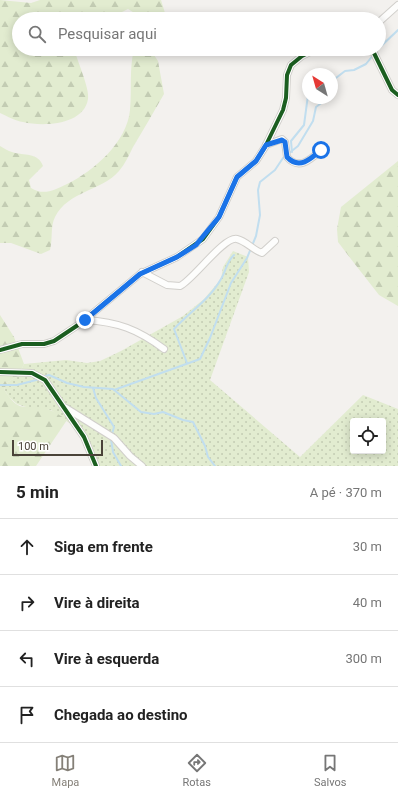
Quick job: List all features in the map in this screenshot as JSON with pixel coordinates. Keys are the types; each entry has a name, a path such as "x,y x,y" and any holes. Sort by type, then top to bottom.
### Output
{"street":[{"path":"386,16 398,5"},
{"path":"0,350 22,344 50,342 85,320 142,272 177,257 202,239 219,217 237,177 256,161 266,145 284,106 287,75 291,65 302,56"},
{"path":"375,56 392,90 398,95"},
{"path":"266,145 282,140 285,142 287,157 291,161 300,163 308,161 321,150"},
{"path":"142,272 167,285 180,286 192,278 216,251 233,239 238,240 262,253 275,241"},
{"path":"85,320 124,326 148,338 164,349"},
{"path":"0,372 27,372 41,376 87,441 96,466"},
{"path":"65,408 114,438 130,456 142,466"}],"green space":[{"path":"0,0 31,3 40,0 161,0 165,12 133,12 128,9 122,12 12,12 12,56 76,56 87,89 88,99 85,108 79,114 71,119 51,124 31,124 17,121 0,113"},
{"path":"133,56 155,56 158,61 164,94 119,171 112,178 76,196 61,208 53,221 50,250 41,254 11,243 0,243 0,146 12,152 38,158 43,166 29,180 31,188 40,192 53,190 77,178 108,154 123,133 128,122 130,110"},
{"path":"398,161 398,306 379,295 338,242 337,229 341,207"},
{"path":"233,251 248,257 249,272 210,380 300,457 363,395 398,409 398,466 96,466 79,430 51,410 29,408 17,404 9,397 4,389 8,382 18,376 24,364 66,360 87,363 100,361 121,351 183,316 204,299 221,279 223,267"},
{"path":"0,315 14,337 24,364 18,376 8,382 4,389 10,398 20,406 50,410 67,420 36,466 0,466"}],"waterway":[{"path":"386,41 398,30"},
{"path":"338,76 345,71 354,70 366,64 372,56"},
{"path":"292,152 291,141 304,125 307,104"},
{"path":"114,390 200,359 210,338 231,283 247,258 256,236 260,215 258,190 260,182 275,170 283,158 298,146 313,121 316,107 320,104"},
{"path":"187,363 174,329 211,293 221,279 234,255"},
{"path":"43,377 49,375 67,383 84,387 113,389 141,412 154,414 163,412 183,420 193,422 205,446 208,457 215,466"},
{"path":"0,385 17,385 40,379"},
{"path":"93,388 96,398 114,427 112,434"},
{"path":"111,439 113,452 121,466"}],"cycle path":[{"path":"0,350 22,344 44,344 54,341 81,323 140,274 177,257 203,239 219,217 237,177 256,161 265,147 283,110 286,98 287,75 291,65 302,56"},
{"path":"375,56 392,90 398,95"},
{"path":"0,372 32,373 45,380 84,437 96,466"}],"route":[{"path":"85,320 140,274 177,257 196,245 219,217 230,189 237,177 256,161 266,145 276,140 284,140 288,159 296,163 305,163 321,150"}]}
